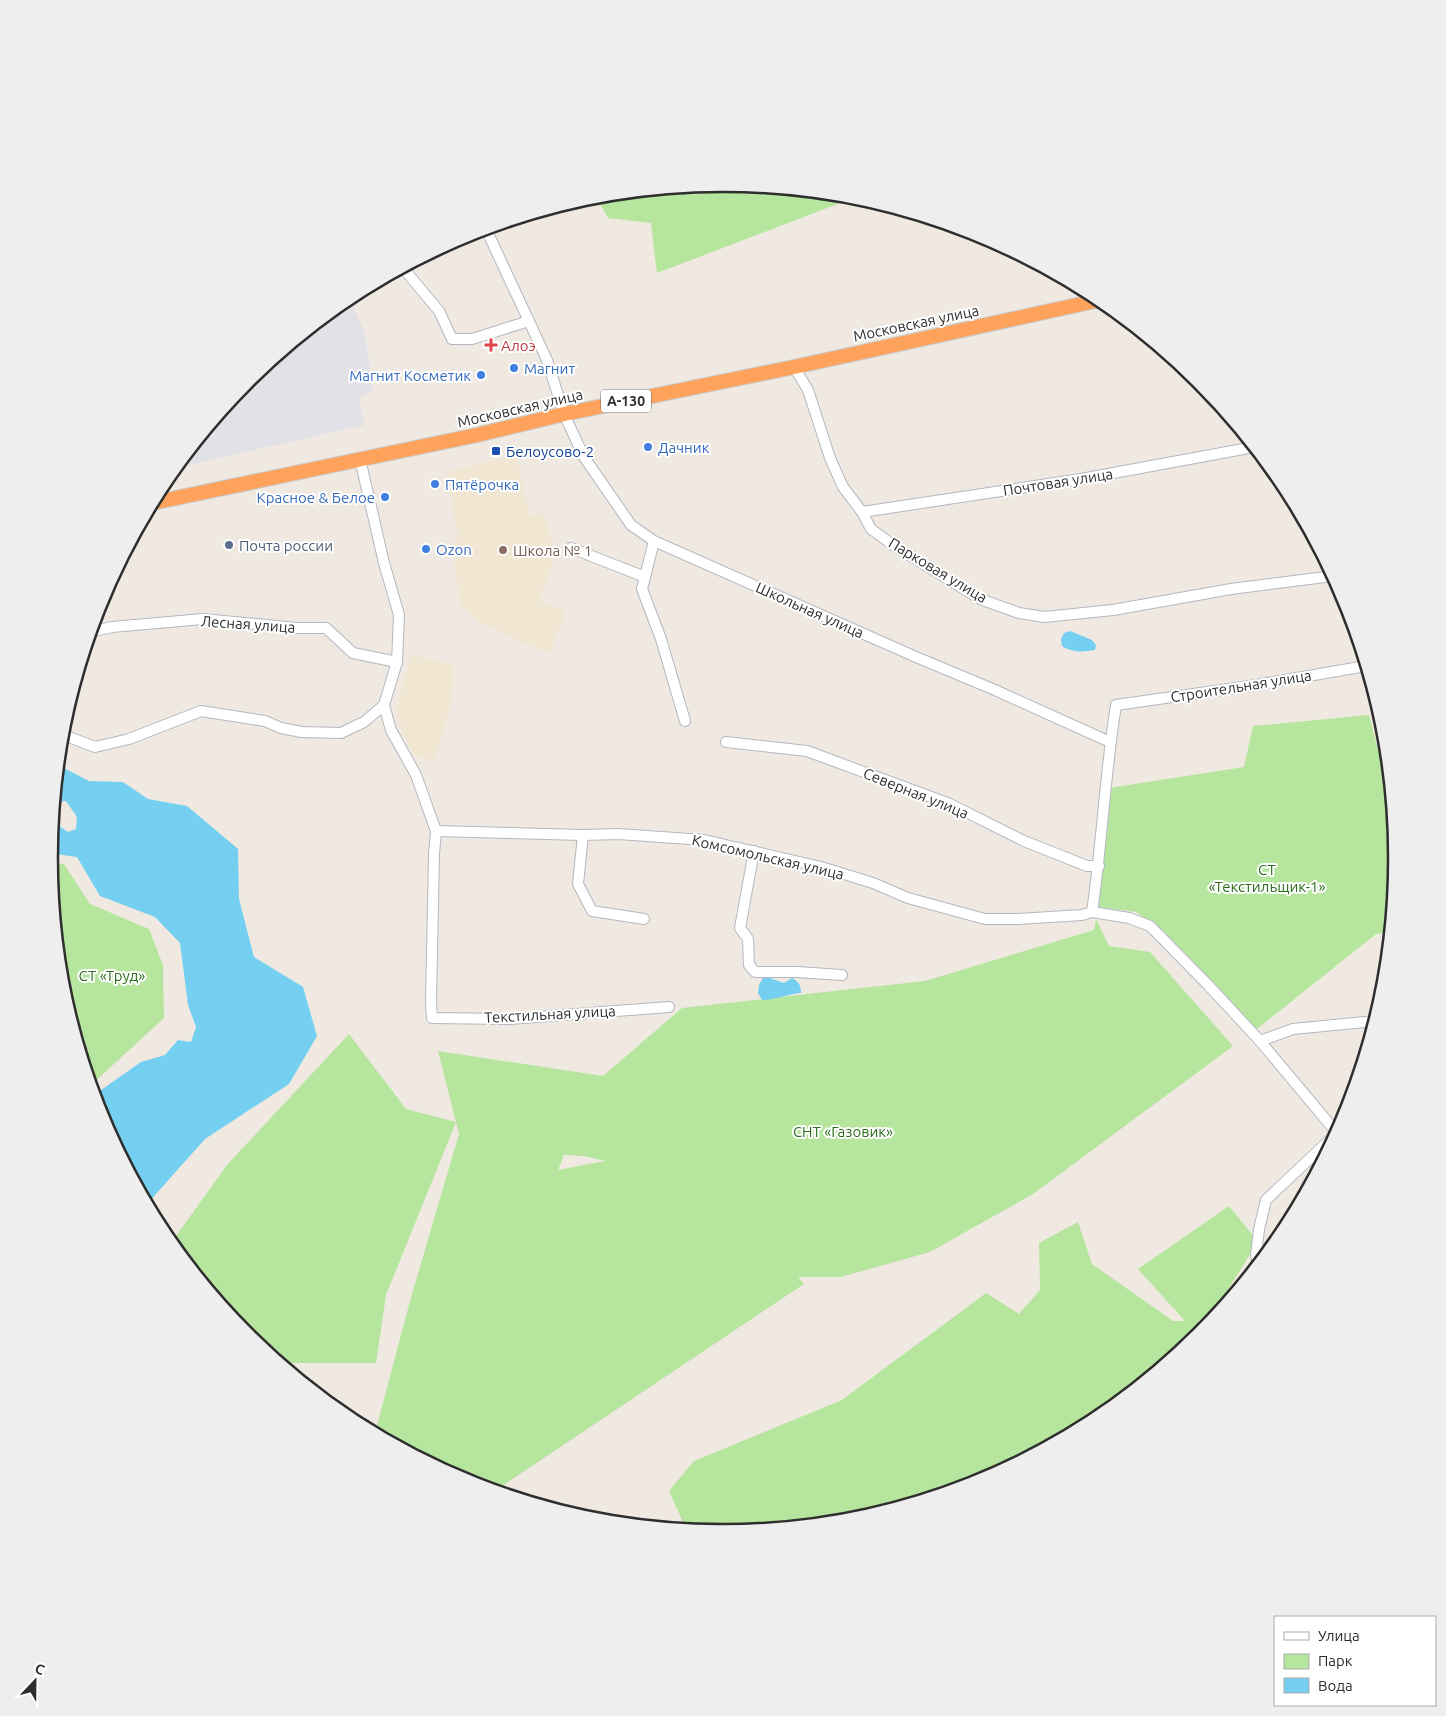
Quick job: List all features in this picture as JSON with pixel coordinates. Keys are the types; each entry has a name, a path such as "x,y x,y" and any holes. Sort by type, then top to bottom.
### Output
{"highway":[{"name":"Московская улица","path":"161,502 1089,302"}],"street":[{"name":"Школьная улица","path":"489,235 547,360 564,414 584,457 631,525 654,540 1110,742"},
{"path":"407,273 439,311 452,339 472,339 529,321"},
{"name":"Парковая улица","path":"794,366 808,390 830,458 843,486 862,512 871,529 892,545 980,599 1019,613 1044,617 1113,610 1231,590 1326,577"},
{"name":"Почтовая улица","path":"862,512 1081,478 1247,448"},
{"path":"360,459 384,563 400,615 397,662 384,705 391,730 416,775 436,831"},
{"path":"654,540 642,590 661,640 685,721"},
{"path":"571,548 645,577"},
{"name":"Лесная улица","path":"98,630 112,627 203,619 297,628 326,628 353,653 397,662"},
{"name":"Строительная улица","path":"1110,742 1116,705 1250,686 1360,667"},
{"path":"69,737 95,747 129,739 200,711 265,721 281,728 302,732 341,733 364,722 384,705"},
{"name":"Северная улица","path":"726,742 807,751 950,804 1024,841 1087,866 1099,866"},
{"path":"1092,912 1099,866 1110,742"},
{"name":"Комсомольская улица","path":"436,831 582,835 618,834 704,840 821,867 873,883 908,898 985,918 1018,919 1082,915 1092,912 1129,918 1150,926 1209,986 1260,1041 1332,1127"},
{"name":"Текстильная улица","path":"436,831 432,1018 510,1019 668,1007"},
{"path":"582,835 578,884 592,911 644,919"},
{"path":"754,851 740,928 748,939 749,965 756,972 842,975"},
{"path":"1260,1041 1293,1029 1368,1022"},
{"path":"1256,1256 1258,1229 1266,1200 1322,1147"}],"shaded area":[{"path":"353,305 365,334 373,390 358,398 365,425 186,465 223,419 252,387 318,330"},
{"name":"Школа № 1","path":"516,455 530,516 544,513 556,556 539,601 565,611 550,654 477,622 460,604 452,544 458,536 446,472"},
{"path":"411,655 454,665 453,689 448,715 435,760 415,757 403,734 396,711"}],"green space":[{"path":"723,192 767,194 840,203 657,273 651,223 608,218 600,204 679,194"},
{"name":"СТ «Текстильщик-1»","path":"1369,715 1380,753 1383,771 1387,814 1388,858 1384,933 1376,934 1257,1029 1164,931 1136,912 1099,907 1109,788 1244,767 1253,726"},
{"name":"СТ «Труд»","path":"58,863 64,864 90,904 149,929 163,965 164,1018 96,1080 80,1030 70,988 63,945"},
{"name":"СНТ «Газовик»","path":"1096,919 1109,946 1150,952 1233,1046 1033,1194 930,1252 841,1277 798,1277 804,1284 503,1486 468,1473 429,1455 377,1426 410,1301 459,1134 438,1051 603,1076 682,1008 925,981 1094,930","holes":["564,1155 584,1156 605,1161 558,1170"]},
{"path":"349,1034 406,1109 456,1122 386,1295 376,1363 290,1363 252,1329 223,1297 176,1236 227,1165"},
{"path":"1229,1206 1256,1239 1249,1256 1224,1296 1207,1314 1197,1322 1200,1322 1194,1329 1162,1358 1093,1411 1017,1455 978,1473 937,1488 853,1511 767,1522 723,1524 683,1522 669,1491 694,1461 842,1400 986,1293 1019,1314 1040,1290 1039,1243 1078,1222 1092,1264 1173,1321 1185,1321 1138,1269"}],"water":[{"path":"1070,631 1092,640 1096,645 1095,650 1078,651 1062,646 1061,639 1064,633"},
{"path":"64,768 89,781 123,782 148,799 187,806 238,849 239,899 254,957 303,987 317,1036 289,1084 205,1139 152,1199 126,1152 100,1091 141,1062 165,1055 178,1040 191,1042 196,1027 188,1005 180,943 155,917 100,896 77,857 58,854 59,826 68,832 76,829 77,817 66,801 60,801"},
{"path":"767,977 784,983 792,978 799,984 801,993 762,1000 758,993 759,985 763,978"}],"place":[{"name":"Алоэ","path":"491,345"},
{"name":"Магнит","path":"514,368"},
{"name":"Магнит Косметик","path":"481,375"},
{"name":"Дачник","path":"648,447"},
{"name":"Белоусово-2","path":"496,451"},
{"name":"Пятёрочка","path":"435,484"},
{"name":"Красное & Белое","path":"385,497"},
{"name":"Почта россии","path":"229,545"},
{"name":"Ozon","path":"426,549"},
{"name":"Школа № 1","path":"503,550"}]}
